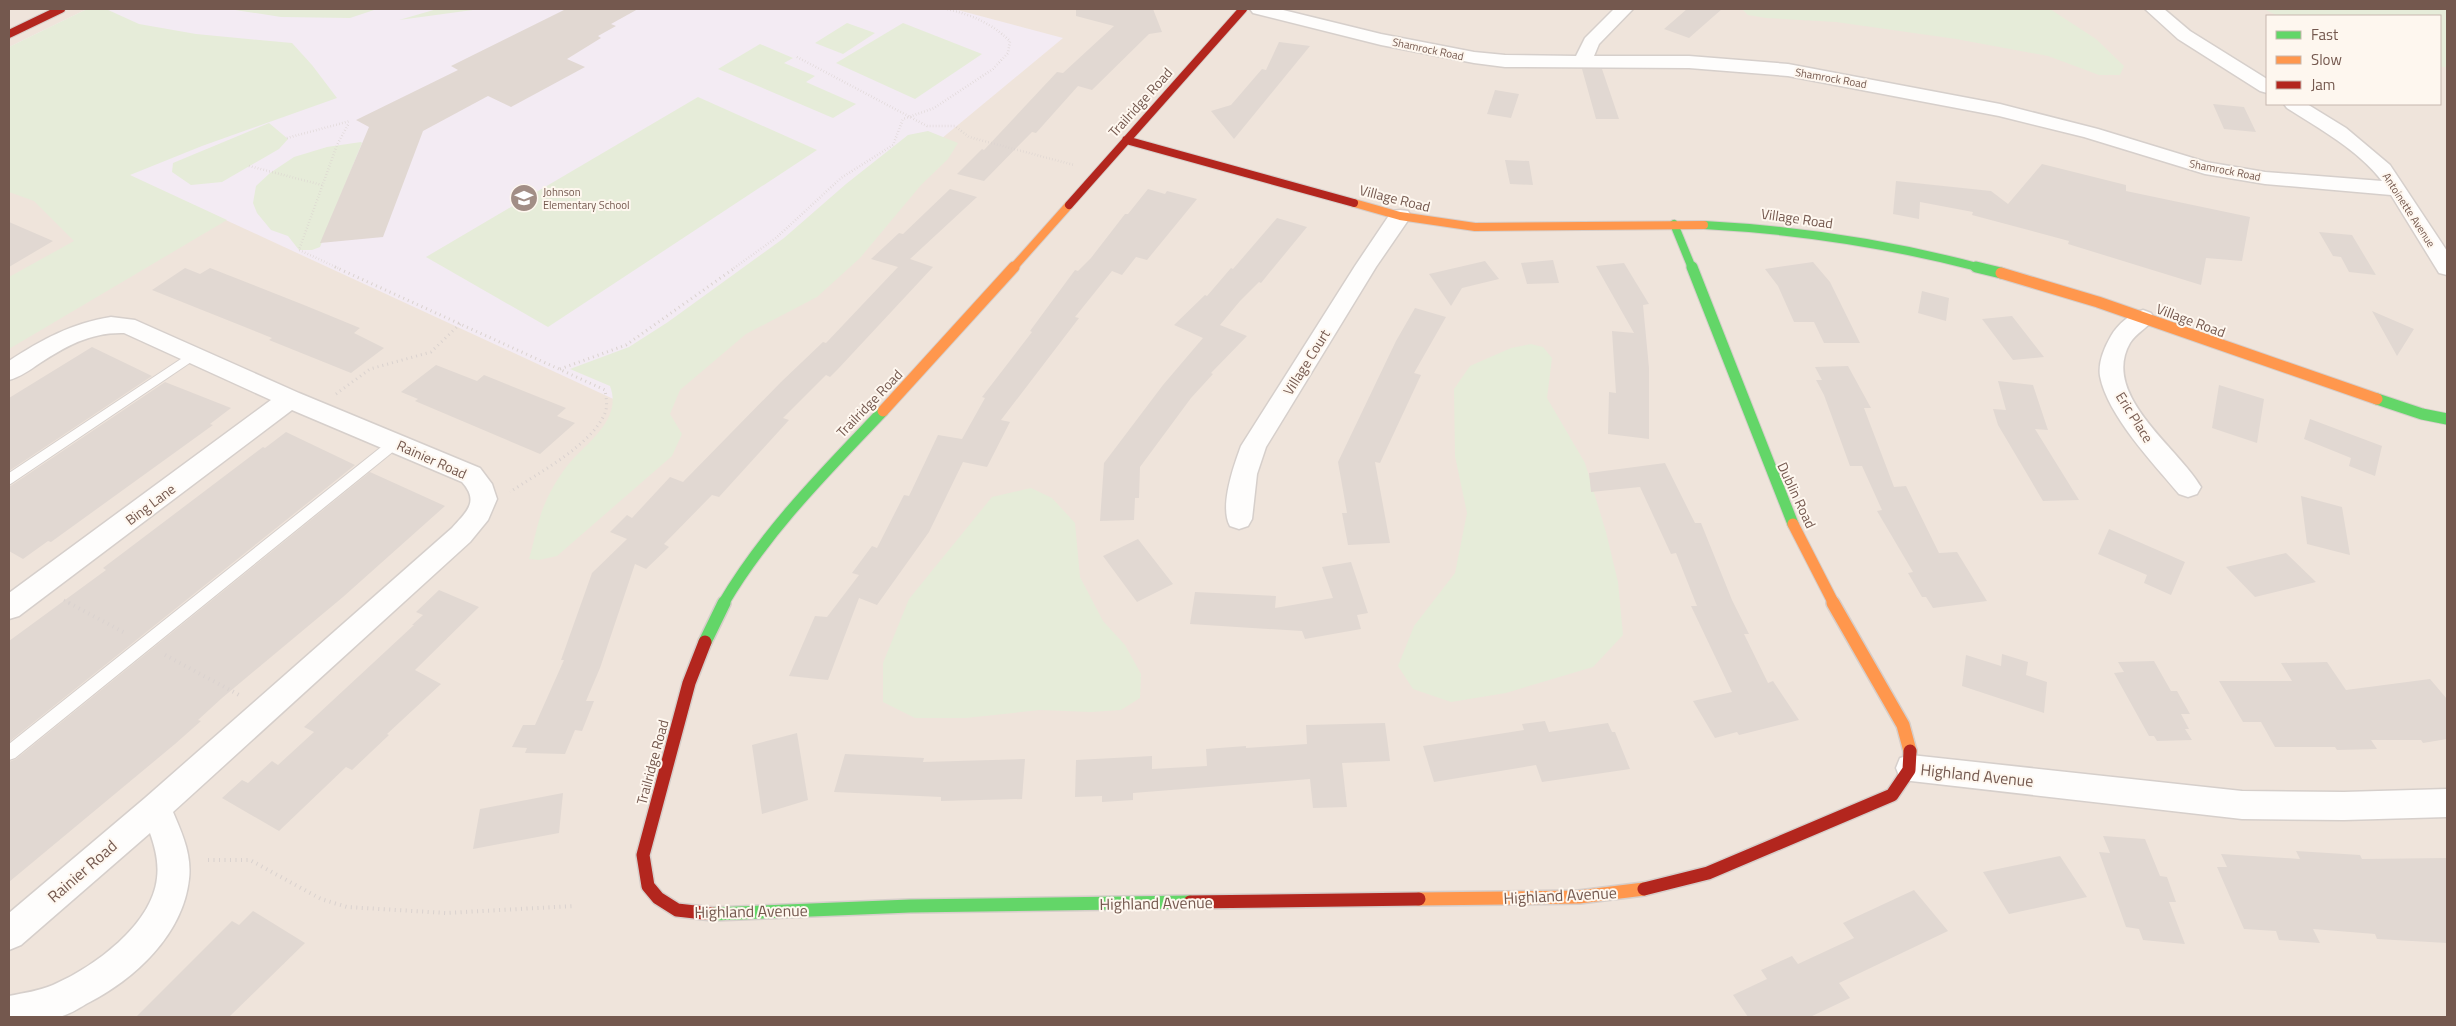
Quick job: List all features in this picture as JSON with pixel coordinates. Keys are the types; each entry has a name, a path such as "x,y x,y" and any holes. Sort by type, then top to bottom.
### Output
{"street":[{"path":"9,34 61,9"},
{"name":"Trailridge Road","path":"648,886 643,855 689,683 710,630 736,581 774,529 852,443 924,368 1243,9"},
{"name":"Shamrock Road","path":"1259,9 1439,53 1505,62 1689,62 1788,70 1852,80 2000,110 2091,133 2205,168 2265,178 2398,189"},
{"path":"1582,62 1591,42 1624,9"},
{"path":"2154,9 2184,35 2266,86"},
{"name":"Antoinette Avenue","path":"2296,105 2339,132 2363,150 2383,169 2398,189 2447,268"},
{"name":"Village Road","path":"1126,140 1400,216 1475,227 1674,224 1785,230 1957,262 2026,280 2143,318 2361,394 2422,414 2447,419"},
{"name":"Village Court","path":"1239,518 1244,474 1254,446 1366,266 1400,216"},
{"name":"Dublin Road","path":"1674,224 1690,260 1752,431 1780,497 1816,570 1903,725 1912,750 1911,768"},
{"name":"Eric Place","path":"2143,318 2128,330 2117,344 2112,362 2112,378 2126,408 2148,440 2188,487"},
{"name":"Rainier Road","path":"9,372 68,336 82,330 113,324 128,325 290,399 471,475 482,485 485,496 483,508 461,536 156,808 9,934"},
{"name":"Bing Lane","path":"9,608 290,399"},
{"name":"Highland Avenue","path":"648,886 658,898 677,910 706,914 910,906 1579,897 1646,889 1708,872 1892,795 1903,784 1911,768 2242,805 2344,806 2447,803"},
{"path":"9,1013 25,1012 82,990 108,974 148,934 166,906 173,882 174,856 156,808"}],"lane":[{"path":"9,480 192,355"},
{"path":"9,753 395,443"}],"path":[{"path":"560,369 626,345 776,238 841,178 893,144 899,134 903,119 934,108 993,69 1008,53 1010,41 999,30 975,16 947,9"},
{"path":"797,57 926,126 954,126 969,137 1080,166"},
{"path":"287,138 349,122 337,145 299,250 605,390 607,402 605,414 596,428 583,440 509,492"},
{"path":"249,166 322,185"},
{"path":"335,394 370,369 431,352 461,323"},
{"path":"208,860 250,860 320,899 347,907 446,913 574,906"}],"shaded area":[{"path":"9,9 2447,9 2447,1017 9,1017"},
{"name":"Johnson Elementary School","path":"87,9 954,9 1063,38 622,403 9,120 9,47"}],"green space":[{"path":"87,9 106,9 139,24 196,34 292,43 312,65 337,98 202,146 130,175 227,220 9,349 9,277 74,241 34,201 9,192 9,47"},
{"path":"229,9 377,9 350,18 281,17"},
{"path":"437,9 480,9 399,20"},
{"path":"1742,9 2050,9 2096,39 2124,66 2120,75 2099,75 2048,56 1956,39 1836,22 1766,18 1748,15"},
{"path":"2264,9 2447,9 2447,67 2441,67 2441,15 2276,15"},
{"path":"847,23 875,33 843,54 815,43"},
{"path":"903,23 982,54 915,99 836,63"},
{"path":"760,44 793,58 784,63 815,76 806,82 856,104 833,118 718,69"},
{"path":"698,97 817,150 548,327 426,257"},
{"path":"269,123 288,139 279,149 222,182 191,185 172,172 173,163"},
{"path":"928,131 958,143 948,159 921,185 860,258 817,297 746,334 680,390 670,414 682,434 672,456 557,556 539,560 529,559 541,513 551,490 567,466 600,430 611,410 613,398 610,386 570,369 629,347 668,322 784,238 846,184 908,135"},
{"path":"361,142 320,247 312,250 299,250 288,236 271,230 257,213 253,203 256,186 270,173 294,157 327,147"},
{"path":"1531,344 1543,347 1552,358 1547,398 1585,463 1606,532 1618,582 1623,635 1593,667 1506,693 1451,702 1413,689 1398,666 1414,626 1455,573 1467,513 1455,456 1454,389 1470,366 1511,348"},
{"path":"1031,488 1052,498 1075,523 1080,577 1103,621 1125,645 1141,674 1140,698 1121,710 1091,712 1040,710 966,718 915,718 883,702 883,663 909,599 992,497"}],"building":[{"path":"566,9 638,9 611,24 616,26 598,36 601,38 567,59 585,67 511,107 488,96 423,131 383,237 320,243 369,127 356,120 458,70 451,66"},
{"path":"1076,9 1153,9 1162,32 1149,34 1092,90 1078,86 1036,133 1032,132 984,181 957,174 982,149 984,150 1057,72 1063,73 1114,26 1076,16"},
{"path":"1687,9 1722,9 1689,38 1664,29"},
{"path":"1279,42 1310,46 1234,139 1211,111 1231,105 1262,69 1266,70"},
{"path":"1582,69 1602,69 1619,119 1596,119"},
{"path":"1495,90 1519,94 1511,118 1487,114"},
{"path":"2213,104 2244,107 2256,132 2224,129"},
{"path":"1505,160 1529,161 1533,185 1510,184"},
{"path":"2042,164 2126,185 2126,191 2250,217 2242,261 2206,258 2201,285 2068,244 2069,241 1972,215 1973,212 1920,202 1919,219 1893,214 1896,181 1991,191 2008,204"},
{"path":"950,189 977,197 910,259 933,267 838,369 830,377 826,375 783,418 789,420 719,497 712,495 664,544 669,547 646,569 635,564 600,668 586,701 594,701 582,731 575,730 565,754 525,753 527,748 512,747 523,725 535,725 564,660 561,660 592,573 627,539 610,532 627,515 632,518 670,477 683,482 781,382 823,342 826,343 898,267 871,259 899,233 903,234"},
{"path":"1148,189 1165,194 1167,191 1197,199 1147,260 1136,257 1122,275 1112,271 1075,317 1079,318 1001,420 1010,422 987,467 963,462 929,532 877,605 859,598 828,680 789,676 815,616 827,617 859,575 852,573 872,546 877,548 904,495 909,496 938,435 962,439 985,398 982,397 1032,332 1030,331 1075,270 1078,271 1091,258 1125,214 1128,214"},
{"path":"1277,218 1307,227 1261,283 1259,282 1240,301 1220,325 1247,336 1211,373 1213,374 1191,398 1140,467 1139,498 1135,498 1134,520 1100,521 1104,463 1163,385 1203,338 1174,325 1205,295 1207,296 1231,268 1233,269"},
{"path":"9,222 53,241 9,267"},
{"path":"2319,232 2352,235 2376,275 2349,272 2341,257 2333,256"},
{"path":"1553,260 1559,283 1527,284 1521,263"},
{"path":"1485,261 1499,279 1462,288 1451,306 1429,274"},
{"path":"1813,262 1830,282 1860,343 1824,343 1814,322 1794,322 1778,286 1765,269"},
{"path":"1624,263 1649,304 1643,305 1649,368 1649,439 1608,434 1609,392 1616,393 1612,331 1634,333 1596,266"},
{"path":"185,268 200,274 210,268 304,305 360,328 354,333 384,348 351,373 269,340 272,338 152,290"},
{"path":"1922,291 1949,298 1946,321 1918,313"},
{"path":"1415,308 1446,317 1414,373 1421,375 1380,463 1375,462 1390,543 1348,545 1342,513 1347,513 1338,462 1396,341"},
{"path":"2372,311 2414,329 2397,356"},
{"path":"2012,316 2044,357 2013,360 1982,319"},
{"path":"92,347 152,376 9,471 9,398"},
{"path":"436,365 477,381 484,375 566,408 557,416 575,423 540,454 415,401 418,399 401,392"},
{"path":"1848,366 1871,408 1864,408 1894,487 1906,486 1939,553 1957,552 1987,601 1933,608 1926,597 1922,597 1908,573 1913,572 1877,511 1882,510 1862,466 1850,466 1824,395 1816,380 1822,380 1815,367"},
{"path":"1998,381 2033,385 2048,430 2035,429 2079,500 2043,501 1998,425 1993,409 2006,410"},
{"path":"165,382 231,408 210,424 213,425 51,542 48,541 23,559 9,551 9,487"},
{"path":"2219,385 2264,399 2257,443 2212,428"},
{"path":"2310,419 2382,446 2375,476 2349,466 2351,458 2304,439"},
{"path":"286,432 355,465 9,742 9,641 106,570 103,568 263,447 265,448"},
{"path":"1665,463 1695,523 1701,523 1732,600 1749,634 1744,634 1768,683 1773,681 1799,720 1739,735 1737,732 1715,738 1693,701 1732,692 1691,606 1697,606 1676,553 1671,554 1640,487 1591,492 1589,473"},
{"path":"370,472 445,506 343,597 222,698 198,720 201,721 175,744 9,882 9,762 16,759"},
{"path":"2301,496 2342,507 2350,555 2307,544"},
{"path":"2109,529 2185,562 2171,595 2144,583 2147,575 2098,554"},
{"path":"1138,539 1173,584 1137,602 1103,556"},
{"path":"2286,553 2316,582 2255,597 2226,567"},
{"path":"1351,562 1368,613 1357,615 1361,629 1305,639 1302,631 1190,624 1195,592 1276,596 1275,608 1333,598 1322,567"},
{"path":"439,590 479,607 415,670 441,684 387,734 389,735 352,770 346,767 279,831 222,798 242,780 248,783 272,761 278,765 314,732 304,727 414,625 412,625 423,615 416,612"},
{"path":"2002,654 2028,662 2026,675 2047,682 2044,713 1962,686 1966,655 2001,666"},
{"path":"2154,661 2171,691 2177,691 2190,714 2181,714 2189,729 2185,729 2192,740 2157,741 2154,736 2149,736 2114,673 2124,672 2118,662"},
{"path":"2327,662 2346,690 2430,679 2447,699 2447,739 2423,743 2421,740 2371,740 2377,749 2337,750 2335,747 2275,747 2261,722 2243,722 2219,681 2292,681 2281,663"},
{"path":"1545,721 1549,732 1608,723 1612,732 1615,732 1630,769 1542,782 1536,765 1434,782 1423,746 1524,730 1522,724"},
{"path":"1385,723 1390,761 1342,763 1347,807 1313,808 1310,779 1133,793 1133,800 1102,802 1102,796 1075,797 1076,760 1152,756 1152,769 1207,766 1206,749 1307,744 1306,725"},
{"path":"797,733 808,800 762,814 752,745"},
{"path":"845,754 924,758 923,762 1025,759 1022,799 941,801 941,797 834,792"},
{"path":"563,793 559,833 473,849 480,809"},
{"path":"2103,836 2145,839 2160,876 2167,877 2176,902 2169,902 2185,944 2143,940 2139,929 2126,927 2099,852 2110,853"},
{"path":"2296,851 2360,855 2362,859 2447,858 2447,943 2377,939 2375,934 2313,929 2320,943 2279,940 2276,931 2244,929 2217,867 2227,867 2221,854 2300,859"},
{"path":"2060,856 2087,897 2009,914 1983,872"},
{"path":"1914,890 1948,931 1839,983 1850,998 1810,1017 1748,1017 1733,995 1767,979 1761,970 1792,956 1798,964 1854,938 1843,923"},
{"path":"253,911 305,943 229,1017 136,1017 232,921 239,925"}],"traffic: fast":[{"path":"1674,224 1793,524"},
{"path":"1704,225 1779,230 1854,240 1928,255 2001,273"},
{"path":"2377,399 2422,414 2447,419"},
{"path":"705,642 738,578 760,548 807,491 883,411"},
{"path":"713,914 910,906 1190,902"}],"traffic: slow":[{"path":"1354,203 1400,216 1475,227 1704,225"},
{"path":"883,411 924,368 1069,205"},
{"path":"2001,273 2098,302 2377,399"},
{"path":"1793,524 1838,612 1903,725 1910,751"},
{"path":"1419,899 1579,897 1644,889"}],"traffic: jam":[{"path":"9,34 61,9"},
{"path":"1069,205 1243,9"},
{"path":"1126,140 1354,203"},
{"path":"705,642 689,683 643,855 648,886 658,898 677,910 713,914"},
{"path":"1644,889 1708,873 1892,795 1909,770 1910,751"},
{"path":"1190,902 1419,899"}],"place":[{"name":"Johnson Elementary School","path":"524,198"}]}
